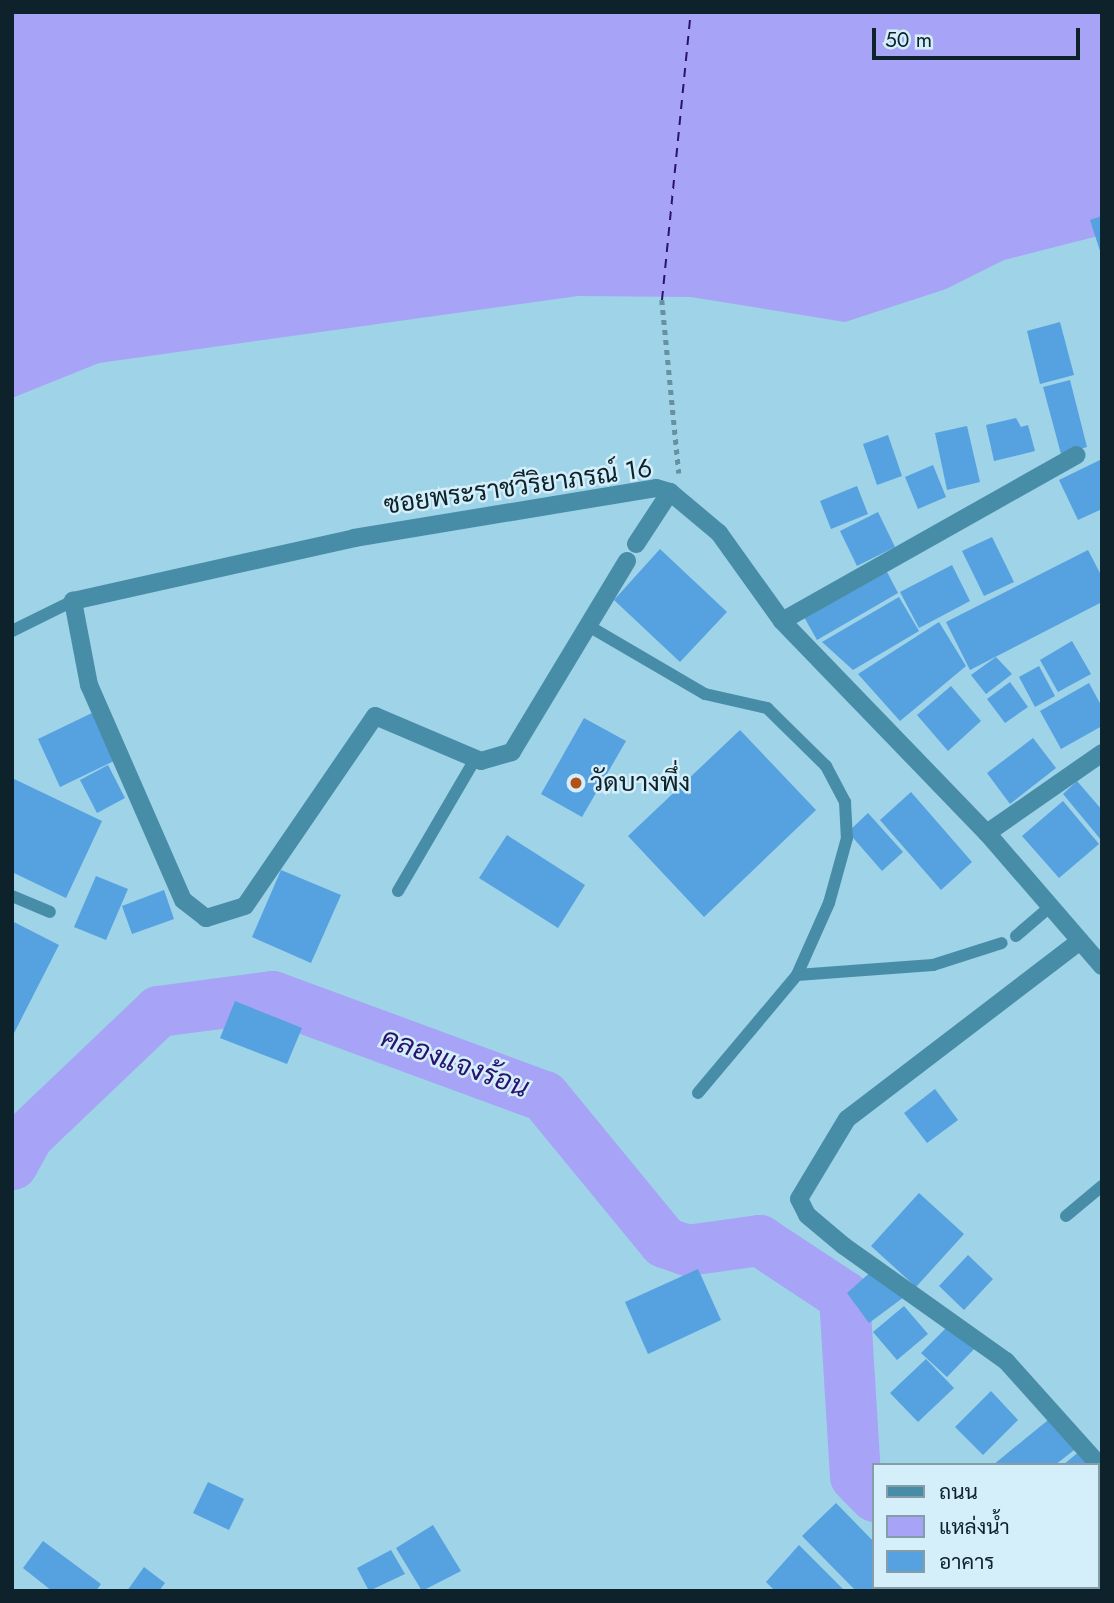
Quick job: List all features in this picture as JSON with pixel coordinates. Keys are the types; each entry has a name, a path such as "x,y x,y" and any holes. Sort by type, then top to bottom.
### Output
{"street":[{"path":"782,621 1077,455"},
{"name":"ซอยพระราชวีริยาภรณ์ 16","path":"73,601 354,538 656,488 670,492 719,533 782,621 987,833 1102,966"},
{"path":"636,544 670,492"},
{"path":"73,601 89,685 183,900 206,918 245,906 375,716 489,763 513,752 592,628 627,561"},
{"path":"987,833 1102,753"},
{"path":"1080,942 847,1119 799,1199 807,1214 844,1246 1006,1360 1098,1463"}],"lane":[{"path":"12,631 73,601"},
{"path":"592,628 705,694 767,708 826,766 845,802 847,838 829,903 797,975 698,1093"},
{"path":"398,891 475,759"},
{"path":"12,896 50,912"},
{"path":"1016,936 1051,906"},
{"path":"797,975 933,965 1002,943"},
{"path":"1066,1216 1102,1186"}],"path":[{"path":"662,300 681,470"}],"water":[{"path":"12,12 1102,12 1102,235 1004,260 946,289 845,322 691,297 578,296 99,363 12,398"}],"building":[{"path":"1102,216 1102,254 1101,254 1090,220"},
{"path":"1060,322 1074,375 1040,384 1027,331"},
{"path":"1070,380 1087,447 1061,454 1043,387"},
{"path":"1016,418 1021,427 1028,425 1035,451 994,461 986,425"},
{"path":"967,426 980,482 947,490 935,433"},
{"path":"888,435 902,476 877,485 863,444"},
{"path":"1102,459 1102,509 1078,520 1059,480"},
{"path":"933,465 946,497 918,509 905,477"},
{"path":"857,486 868,514 831,529 820,501"},
{"path":"878,512 895,547 857,566 840,531"},
{"path":"992,537 1014,582 984,596 962,551"},
{"path":"660,549 727,612 680,662 614,600"},
{"path":"1088,550 1102,577 1102,602 970,670 946,622"},
{"path":"952,565 970,601 919,628 900,592"},
{"path":"886,570 898,593 817,640 804,617"},
{"path":"899,597 919,631 853,670 822,642"},
{"path":"939,622 966,666 900,721 858,674"},
{"path":"1072,641 1091,674 1058,692 1040,660"},
{"path":"996,657 1012,674 986,694 971,675"},
{"path":"1039,666 1055,696 1035,707 1019,677"},
{"path":"1010,682 1028,707 1005,723 987,699"},
{"path":"1089,683 1102,707 1102,726 1061,749 1040,711"},
{"path":"951,686 981,721 948,751 917,715"},
{"path":"92,713 114,761 60,787 38,739"},
{"path":"584,718 626,741 582,817 541,794"},
{"path":"740,730 816,810 704,917 628,836"},
{"path":"1033,738 1056,768 1010,804 987,773"},
{"path":"108,765 125,798 97,813 80,780"},
{"path":"12,778 102,821 66,898 12,872"},
{"path":"1077,781 1102,810 1102,841 1063,794"},
{"path":"911,792 972,862 941,890 880,820"},
{"path":"1063,801 1099,844 1059,878 1022,836"},
{"path":"868,813 903,852 882,871 848,832"},
{"path":"507,835 585,885 558,928 479,878"},
{"path":"281,870 341,895 311,963 252,937"},
{"path":"96,876 128,889 106,940 74,927"},
{"path":"164,890 174,919 132,934 122,906"},
{"path":"12,921 59,945 12,1037"},
{"path":"235,1001 302,1028 287,1064 220,1038"},
{"path":"935,1089 958,1120 927,1143 904,1113"},
{"path":"919,1193 964,1234 916,1287 871,1246"},
{"path":"968,1255 993,1279 964,1310 939,1286"},
{"path":"698,1269 721,1320 648,1354 625,1302"},
{"path":"873,1270 904,1297 869,1323 847,1293"},
{"path":"904,1306 928,1334 897,1360 873,1332"},
{"path":"951,1323 976,1347 947,1377 921,1353"},
{"path":"926,1359 954,1388 918,1422 890,1393"},
{"path":"991,1391 1018,1420 983,1455 955,1427"},
{"path":"1053,1416 1078,1447 1058,1463 995,1463"},
{"path":"1081,1450 1092,1463 1065,1463"},
{"path":"208,1482 244,1499 229,1530 193,1513"},
{"path":"836,1503 872,1540 872,1589 922,1591 856,1591 802,1536"},
{"path":"433,1525 461,1571 422,1591 396,1548"},
{"path":"43,1541 101,1584 96,1591 52,1591 23,1568"},
{"path":"799,1545 845,1591 775,1591 766,1582"},
{"path":"1102,1546 1102,1591 1084,1591 1100,1589"},
{"path":"391,1550 405,1574 369,1591 357,1568"},
{"path":"144,1567 165,1583 159,1591 127,1591"},
{"path":"1002,1589 1054,1591 1004,1591"}],"waterway":[{"name":"คลองแจงร้อน","path":"12,1164 28,1135 158,1011 272,996 544,1096 664,1242 687,1250 759,1240 844,1296 855,1476 872,1494"}],"ferry route":[{"path":"662,300 691,12"}],"place":[{"name":"วัดบางพึ่ง","path":"576,783"}]}
